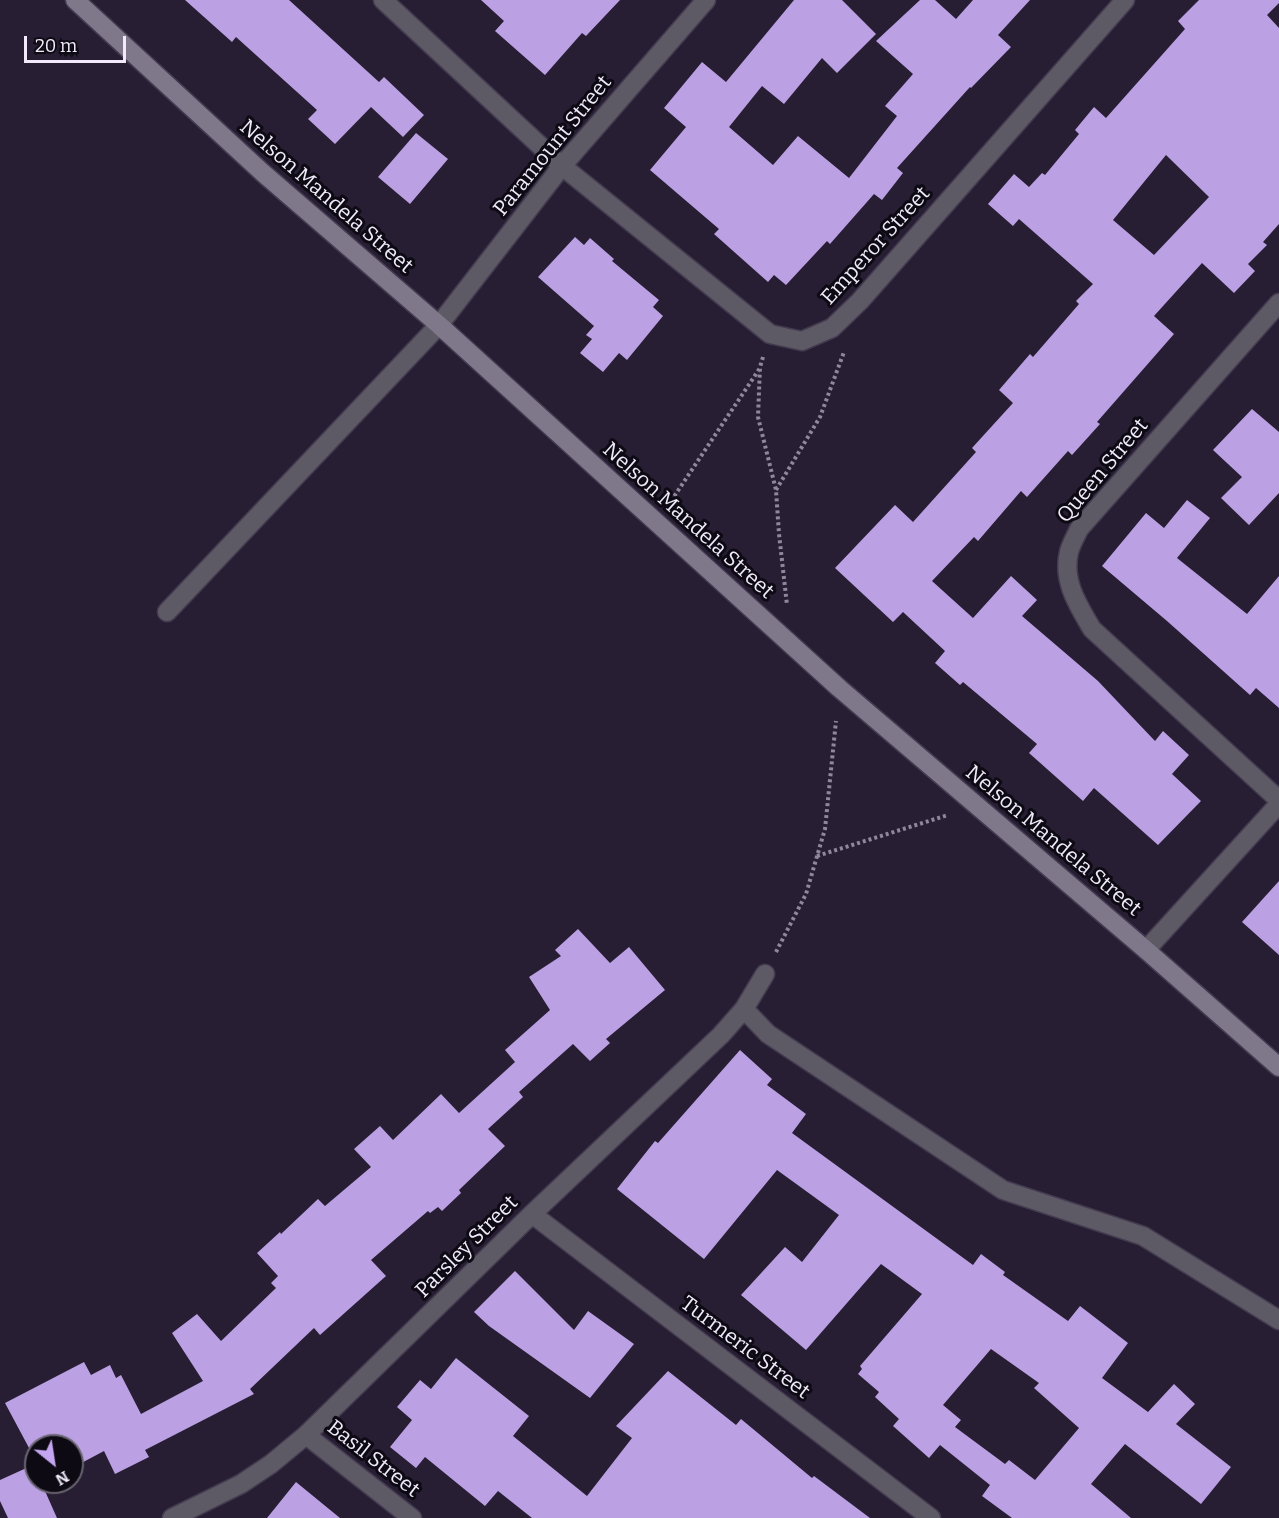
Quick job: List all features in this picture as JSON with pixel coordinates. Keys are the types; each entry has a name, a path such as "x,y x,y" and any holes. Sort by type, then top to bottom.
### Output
{"street":[{"name":"Nelson Mandela Street","path":"75,0 263,173 439,326 839,688 1146,950 1279,1067"},
{"name":"Emperor Street","path":"383,0 562,166 770,334 802,341 832,328 860,301 1125,0"},
{"name":"Paramount Street","path":"166,612 439,326 562,166 706,0"},
{"name":"Queen Street","path":"1279,303 1078,529 1069,552 1068,578 1076,602 1092,629 1279,802"},
{"path":"1146,950 1279,802"},
{"name":"Parsley Street","path":"172,1518 241,1484 271,1464 306,1434 532,1214 721,1035 744,1009 765,974"},
{"path":"744,1009 768,1034 1003,1190 1143,1236 1279,1320"},
{"name":"Turmeric Street","path":"532,1214 931,1518"},
{"name":"Basil Street","path":"306,1434 412,1518"}],"path":[{"path":"770,334 760,367 758,417 776,490 792,645"},
{"path":"776,490 820,417 837,376 846,344"},
{"path":"657,522 760,367"},
{"path":"765,974 806,894 825,829 839,688"},
{"path":"817,856 977,806"}],"building":[{"path":"185,0 289,0 379,82 384,77 424,115 403,137 371,107 335,144 308,119 317,110 236,37 232,42"},
{"path":"481,0 620,0 586,36 582,33 545,75 495,31 504,21"},
{"path":"794,0 842,0 876,34 837,73 822,58 784,104 762,86 729,127 773,165 798,136 849,178 897,116 885,106 913,74 876,41 920,0 935,0 956,19 973,0 1030,0 998,35 1011,47 970,87 897,168 903,173 882,200 874,194 830,244 827,241 786,285 774,275 768,282 714,234 719,229 650,170 686,127 664,108 702,62 726,82"},
{"path":"1199,0 1279,0 1279,3 1267,15 1279,28 1279,224 1263,242 1267,245 1248,264 1255,271 1234,293 1202,263 1154,316 1174,334 1097,422 1100,424 1072,455 1068,451 1027,497 1021,491 978,541 974,537 932,581 973,618 1011,576 1037,600 1022,616 1098,681 1155,741 1163,731 1189,755 1172,774 1201,801 1158,845 1094,788 1083,801 1029,753 1037,744 963,682 960,685 935,663 945,651 903,612 893,622 835,568 895,505 913,522 976,452 972,448 1013,403 999,390 1030,354 1033,357 1079,304 1076,301 1093,284 1019,219 1013,226 988,204 1014,174 1029,187 1042,173 1045,175 1079,134 1075,130 1094,107 1106,118 1185,29 1178,21","holes":["1166,155 1209,197 1154,255 1113,220"]},
{"path":"416,133 448,159 410,204 378,177"},
{"path":"575,237 584,245 590,238 614,259 612,261 659,300 653,307 663,316 627,360 619,353 603,372 580,353 592,339 586,335 594,326 538,277"},
{"path":"1252,409 1279,432 1279,493 1249,525 1221,498 1242,477 1213,450"},
{"path":"1187,500 1210,518 1177,558 1247,614 1279,576 1279,708 1256,688 1250,695 1102,566 1146,513 1164,528"},
{"path":"1279,881 1279,955 1242,922"},
{"path":"578,929 610,963 629,947 665,990 606,1039 610,1043 590,1061 573,1044 519,1092 523,1097 488,1129 505,1146 459,1190 461,1193 442,1211 438,1207 430,1213 428,1211 371,1260 386,1276 320,1335 314,1328 250,1389 254,1394 145,1450 149,1457 115,1474 104,1451 84,1462 84,1434 24,1434 24,1439 5,1403 84,1362 91,1375 110,1365 116,1378 121,1375 141,1414 203,1381 172,1333 197,1314 221,1341 276,1288 271,1283 278,1276 257,1253 318,1199 325,1206 371,1167 354,1149 380,1126 393,1140 441,1094 459,1113 515,1062 505,1050 550,1010 529,977 561,956 555,950"},
{"path":"740,1050 772,1079 767,1085 806,1114 792,1133 973,1265 981,1254 1005,1272 1003,1275 1068,1321 1080,1306 1128,1343 1102,1378 1148,1412 1174,1384 1195,1404 1176,1424 1231,1467 1201,1504 1125,1444 1091,1484 1131,1518 1012,1518 982,1496 990,1485 940,1445 929,1458 893,1426 899,1419 875,1397 879,1392 858,1374 862,1369 860,1366 922,1294 881,1264 806,1350 741,1295 785,1247 802,1262 839,1215 777,1170 704,1259 617,1189 655,1141 658,1143","holes":["991,1349 1039,1383 1034,1388 1079,1428 1035,1480 1009,1460 1005,1464 955,1427 961,1420 943,1405"]},
{"path":"515,1271 574,1330 588,1311 634,1344 590,1398 489,1326 474,1312"},
{"path":"456,1358 529,1416 513,1436 587,1496 632,1438 616,1426 668,1371 736,1425 741,1419 812,1478 814,1476 870,1518 532,1518 498,1491 485,1506 425,1457 416,1468 390,1447 412,1420 397,1407 420,1380 431,1389"},
{"path":"24,1469 24,1494 46,1494 57,1518 8,1518 0,1501 0,1480"},
{"path":"296,1482 340,1518 267,1518"}]}
